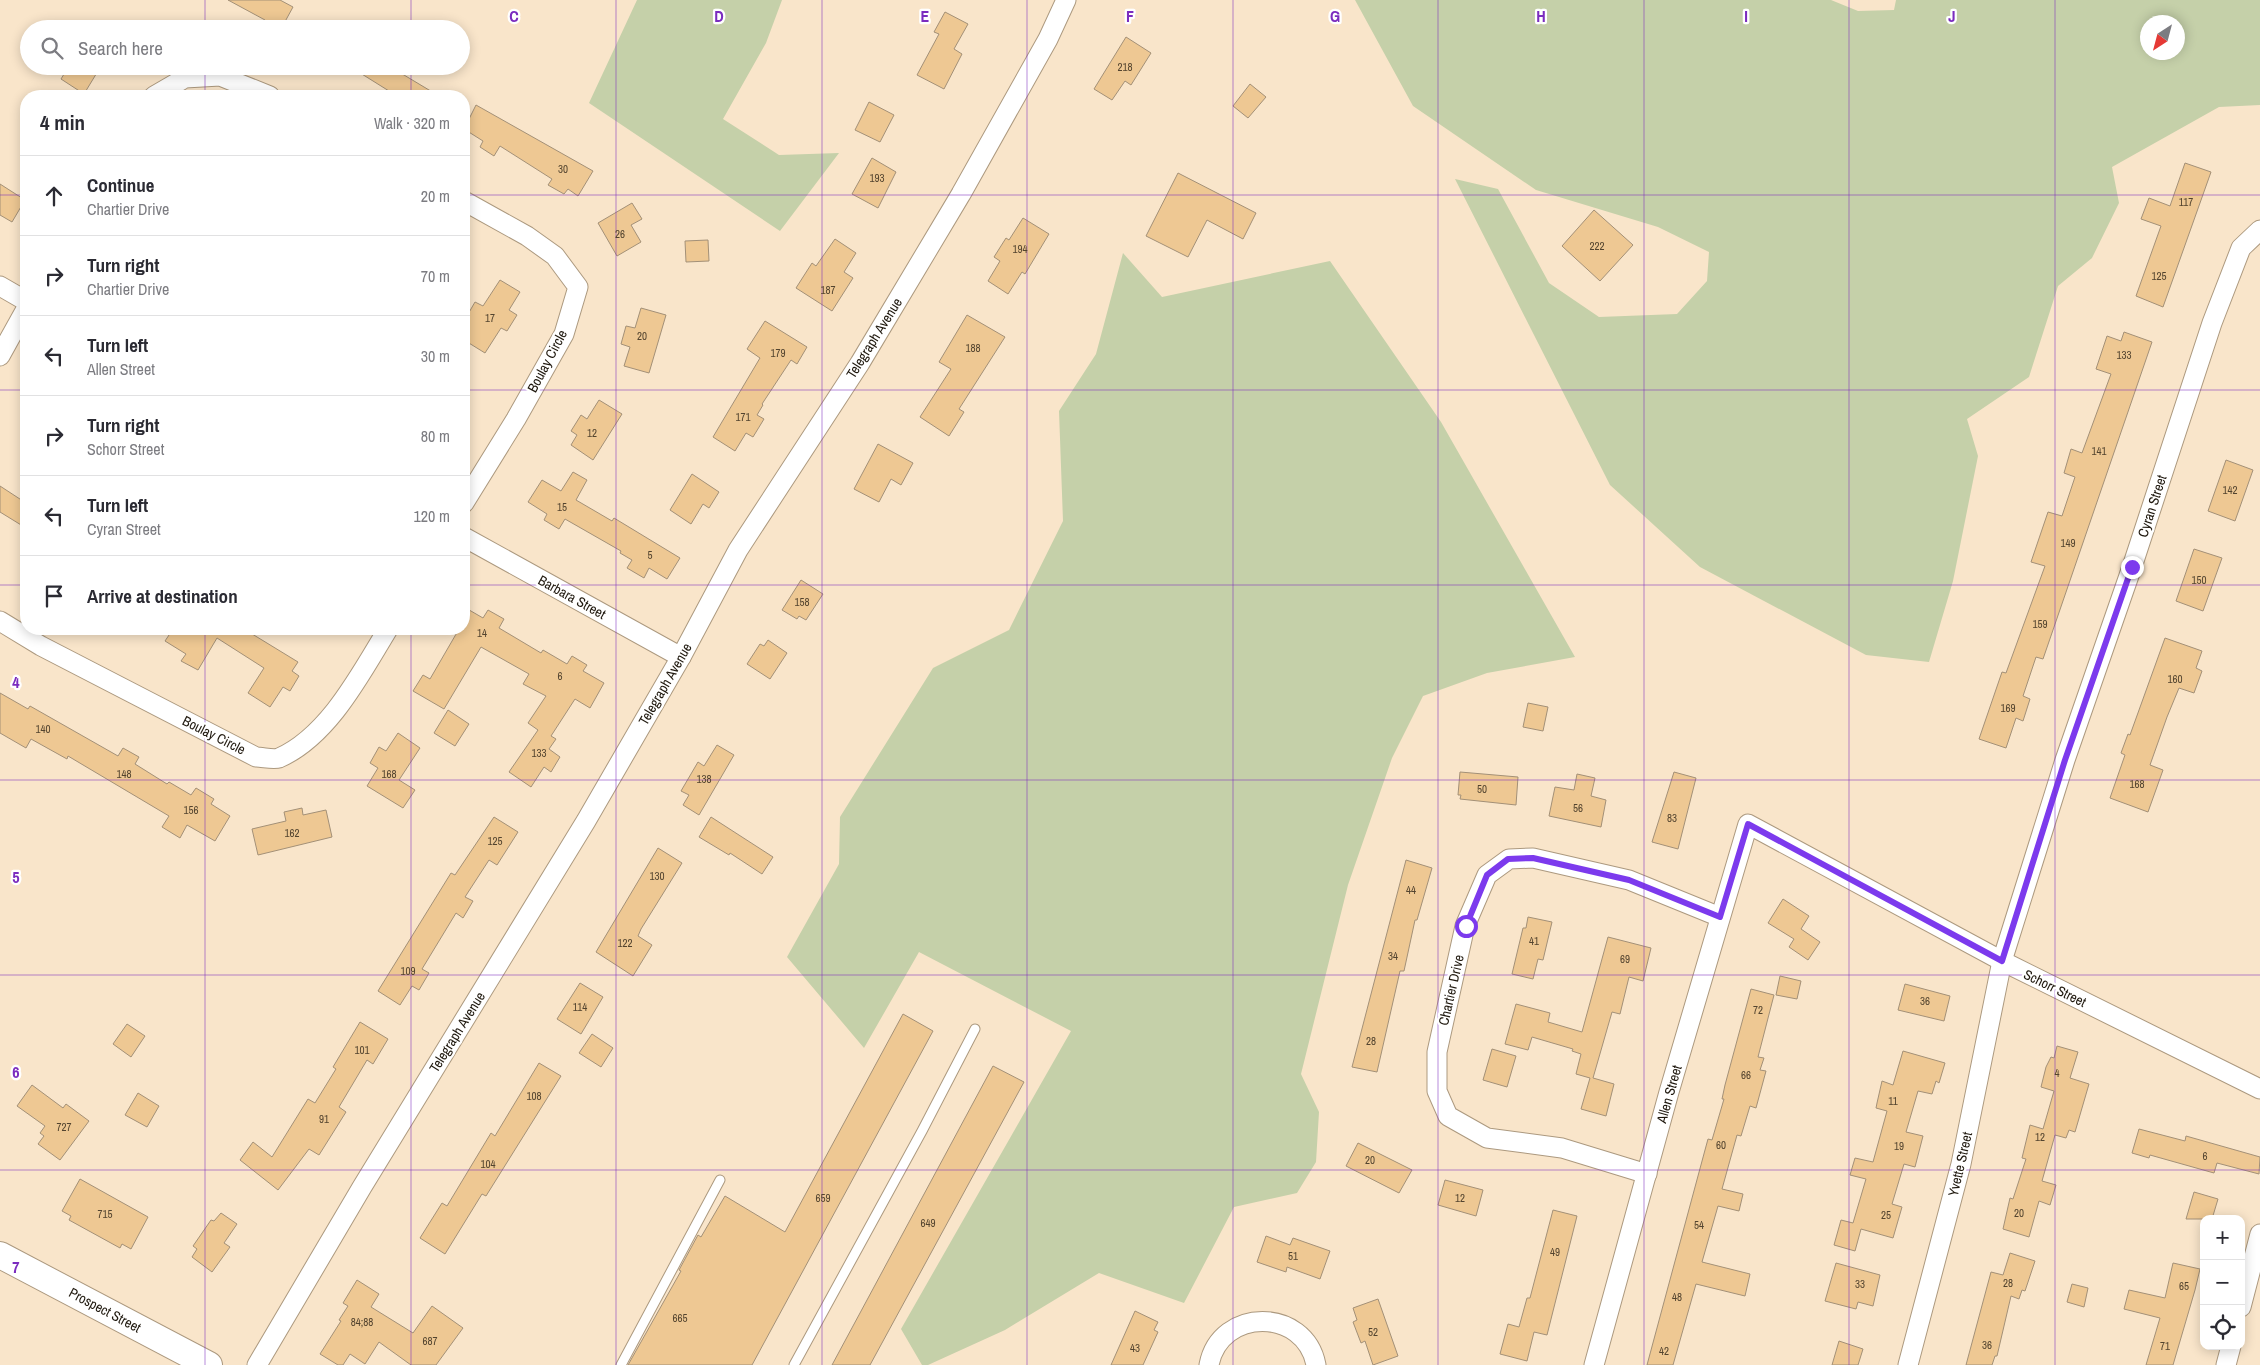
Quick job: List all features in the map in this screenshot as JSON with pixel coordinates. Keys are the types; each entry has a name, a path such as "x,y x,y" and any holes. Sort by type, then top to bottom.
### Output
{"main road":[{"name":"Prospect Street","path":"0,1255 209,1365"}],"street":[{"name":"Telegraph Avenue","path":"257,1365 367,1178 586,821 681,658 738,550 860,362 961,194 1048,39 1066,0"},
{"path":"164,90 185,78 220,76 255,90"},
{"name":"Boulay Circle","path":"470,204 527,236 555,256 578,287 564,334 516,419 470,493"},
{"name":"Cyran Street","path":"2002,961 2065,760 2132,567 2212,323 2241,248 2260,230"},
{"path":"0,286 20,298"},
{"path":"0,356 20,320"},
{"name":"Barbara Street","path":"470,540 681,658"},
{"name":"Boulay Circle","path":"0,621 20,633"},
{"name":"Boulay Circle","path":"23,635 256,757 278,759 313,736 352,690 384,635"},
{"name":"Schorr Street","path":"1748,824 2002,961 2260,1089"},
{"name":"Allen Street","path":"1594,1365 1748,824"},
{"name":"Chartier Drive","path":"1647,1174 1562,1148 1487,1138 1448,1116 1437,1091 1437,1052 1466,926 1487,875 1508,859 1533,858 1629,880 1720,917"},
{"name":"Yvette Street","path":"1908,1365 1961,1164 2002,961"},
{"path":"2241,1305 2260,1234"},
{"path":"1209,1365 1215,1349 1228,1333 1247,1322 1268,1321 1279,1323 1298,1333 1311,1349 1316,1365"},
{"path":"2226,1365 2230,1350"}],"lane":[{"path":"794,1365 917,1140 975,1029"},
{"path":"621,1365 720,1180"}],"green space":[{"path":"637,0 782,0 766,43 723,119 779,155 839,153 780,231 589,103"},
{"path":"1355,0 1831,0 1858,11 1894,10 1896,0 2260,0 2260,105 2219,107 2112,167 2119,203 2092,258 2058,286 2029,377 1967,419 1978,456 1953,581 1929,662 1866,655 1700,567 1610,485 1455,179 1498,189 1549,283 1599,317 1677,314 1707,281 1709,252 1658,227 1536,190 1413,106"},
{"path":"1123,253 1162,297 1330,261 1441,422 1575,657 1487,673 1423,696 1392,758 1348,885 1301,1074 1319,1112 1316,1162 1297,1193 1234,1207 1184,1303 1099,1273 1005,1330 928,1365 922,1365 901,1329 1071,1031 919,952 864,1048 787,957 839,864 840,817 933,668 1009,630 1063,521 1059,411 1096,354"}],"building":[{"path":"228,0 280,0 293,7 286,20 265,20"},
{"path":"945,12 968,24 954,49 962,54 944,89 917,75 939,34 934,32"},
{"path":"1126,37 1151,53 1131,85 1125,81 1112,100 1094,89"},
{"path":"63,75 96,75 86,90 78,90 61,79"},
{"path":"363,75 404,75 429,90 387,90"},
{"path":"1250,84 1266,97 1248,118 1233,106"},
{"path":"869,102 894,115 880,142 855,130"},
{"path":"476,105 593,171 578,196 568,189 564,194 548,185 552,179 500,146 494,156 480,147 483,141 470,133 470,117"},
{"path":"872,158 896,172 878,208 852,194"},
{"path":"2185,163 2211,172 2163,307 2136,296 2161,226 2141,219 2149,198 2170,206"},
{"path":"1178,173 1256,213 1243,239 1207,220 1188,257 1146,236"},
{"path":"0,184 20,197 20,208 12,222 0,215"},
{"path":"632,203 642,219 631,225 641,242 617,256 598,223"},
{"path":"1594,210 1633,245 1600,281 1562,246"},
{"path":"1023,218 1049,234 1025,274 1022,272 1008,294 988,281 1000,261 994,257 1006,238 1009,240"},
{"path":"835,239 856,253 844,272 853,278 832,311 796,288 812,263 816,266"},
{"path":"708,240 709,261 686,262 685,241"},
{"path":"500,280 520,292 509,310 517,315 507,331 501,328 485,353 470,344 470,311 475,302 483,306"},
{"path":"641,308 666,315 649,373 624,366 630,347 621,344 626,326 635,328"},
{"path":"967,315 1005,337 959,409 964,412 949,436 920,417 951,369 939,362"},
{"path":"765,321 807,347 797,364 791,360 762,404 757,415 764,419 753,437 746,433 735,451 713,437 760,358 747,349"},
{"path":"2124,332 2152,342 2043,659 2036,657 2023,696 2030,699 2023,721 2016,718 2006,748 1979,739 2002,672 2006,673 2045,566 2031,562 2048,512 2062,516 2075,477 2064,473 2071,449 2082,453 2111,374 2096,369 2107,336 2121,341"},
{"path":"599,400 622,414 593,460 571,445 577,435 571,431 581,415 587,419"},
{"path":"878,444 913,463 901,485 891,479 879,502 854,489"},
{"path":"2226,460 2253,470 2235,521 2208,511"},
{"path":"573,472 587,480 576,500 612,521 614,518 680,558 667,579 649,568 644,578 627,568 632,560 620,553 621,551 565,519 559,529 544,520 547,514 528,502 542,480 561,491"},
{"path":"692,474 719,492 709,508 703,504 691,524 670,510"},
{"path":"0,486 20,499 20,524 0,512"},
{"path":"2194,549 2222,558 2203,611 2176,601"},
{"path":"801,580 823,594 806,620 799,616 797,619 782,610"},
{"path":"470,610 483,618 488,610 504,619 499,628 541,653 543,650 567,664 572,656 587,665 583,671 604,683 590,708 575,699 551,736 556,739 549,749 560,757 551,772 544,767 531,787 509,772 538,730 528,723 546,696 523,684 529,674 481,647 444,709 413,691 423,675 430,679 456,635 470,635"},
{"path":"169,635 254,635 298,662 292,671 299,676 290,691 283,687 270,707 248,693 264,668 217,638 198,670 181,661 186,654 165,641"},
{"path":"2165,638 2202,651 2196,668 2202,671 2194,693 2179,688 2167,717 2150,765 2163,770 2148,812 2110,798 2125,755 2121,753 2128,734 2130,735"},
{"path":"768,640 787,653 770,679 747,664 760,644 764,646"},
{"path":"0,693 28,709 30,706 118,756 123,748 139,757 135,764 167,784 169,782 191,795 196,788 214,799 211,804 230,816 215,841 187,825 180,838 162,827 169,816 68,756 67,759 31,739 26,748 0,733"},
{"path":"1528,703 1548,707 1543,731 1523,727"},
{"path":"448,710 469,724 455,746 434,733"},
{"path":"398,733 420,748 399,780 415,790 403,808 367,786 378,768 370,763 379,747 386,751"},
{"path":"717,745 734,755 699,815 683,805 689,795 681,791 698,762 704,766"},
{"path":"1460,772 1518,777 1516,805 1460,799 1461,795 1458,795"},
{"path":"1674,772 1696,778 1678,849 1652,842"},
{"path":"1577,774 1595,778 1591,796 1606,800 1601,827 1549,816 1555,787 1574,790"},
{"path":"302,808 303,815 326,810 332,837 258,855 252,829 286,821 284,812"},
{"path":"494,817 518,832 497,865 489,860 465,897 473,901 463,918 456,913 422,969 429,973 419,990 412,986 400,1005 378,991 451,873 455,875"},
{"path":"711,817 773,857 762,874 730,853 729,855 699,837"},
{"path":"658,848 682,863 641,929 638,936 652,945 633,976 596,952"},
{"path":"1406,860 1432,868 1417,920 1415,920 1404,971 1400,971 1377,1072 1352,1067"},
{"path":"1783,899 1809,916 1801,929 1820,942 1808,960 1789,947 1794,939 1768,923"},
{"path":"1528,917 1552,922 1543,960 1538,959 1533,979 1512,974 1523,928 1526,928"},
{"path":"1608,937 1651,948 1643,981 1629,977 1620,1014 1612,1012 1593,1078 1614,1084 1606,1116 1581,1109 1590,1078 1576,1074 1581,1054 1572,1051 1573,1049 1532,1037 1528,1050 1505,1044 1516,1004 1550,1013 1548,1022 1582,1032"},
{"path":"1780,976 1801,981 1797,999 1776,995"},
{"path":"580,983 603,997 581,1034 557,1019"},
{"path":"1905,984 1950,996 1944,1021 1898,1010"},
{"path":"1751,989 1774,995 1758,1057 1764,1058 1760,1070 1766,1071 1756,1108 1750,1106 1741,1136 1737,1135 1722,1189 1743,1194 1739,1211 1718,1206 1702,1262 1750,1274 1745,1296 1696,1284 1673,1365 1647,1365 1708,1139 1712,1140 1724,1099 1722,1099 1725,1085"},
{"path":"903,1014 933,1031 752,1365 628,1365 681,1271 679,1270 698,1235 701,1237 725,1196 785,1232"},
{"path":"360,1022 388,1039 373,1064 367,1060 339,1107 346,1112 319,1155 309,1149 278,1190 240,1160 253,1142 272,1157 308,1099 315,1103 336,1069 333,1067"},
{"path":"127,1024 145,1036 131,1057 113,1044"},
{"path":"592,1034 613,1048 601,1067 579,1053"},
{"path":"2057,1046 2078,1052 2070,1078 2089,1084 2075,1132 2069,1130 2066,1138 2055,1135 2042,1181 2056,1185 2050,1205 2039,1201 2029,1237 2003,1229 2010,1198 2013,1199 2026,1159 2022,1158 2030,1125 2043,1129 2054,1091 2041,1087 2046,1067 2051,1057 2054,1058"},
{"path":"1492,1049 1516,1056 1507,1087 1483,1080"},
{"path":"1903,1051 1945,1063 1939,1083 1936,1081 1932,1094 1918,1091 1906,1132 1923,1136 1915,1167 1904,1164 1892,1204 1902,1207 1893,1238 1861,1229 1855,1251 1834,1245 1841,1220 1853,1223 1866,1179 1850,1175 1855,1158 1873,1162 1887,1111 1876,1108 1882,1081 1893,1085"},
{"path":"539,1063 561,1076 486,1196 482,1194 445,1254 420,1238 442,1203 447,1206 491,1133 495,1136"},
{"path":"993,1066 1024,1082 870,1365 832,1365"},
{"path":"32,1085 63,1108 66,1104 89,1121 60,1160 38,1144 44,1136 40,1133 45,1126 17,1106"},
{"path":"138,1093 159,1106 147,1127 125,1115"},
{"path":"2139,1129 2185,1141 2186,1136 2260,1157 2259,1174 2217,1163 2214,1173 2150,1155 2149,1158 2132,1153"},
{"path":"1358,1143 1412,1170 1399,1193 1346,1166"},
{"path":"80,1179 148,1217 131,1249 122,1244 120,1248 69,1220 71,1216 62,1211"},
{"path":"1445,1180 1483,1190 1476,1216 1438,1205"},
{"path":"2194,1192 2218,1199 2213,1215 2200,1215 2200,1219 2186,1219"},
{"path":"1553,1210 1577,1216 1547,1335 1534,1332 1527,1361 1500,1354 1508,1324 1519,1327 1527,1298 1530,1298"},
{"path":"221,1213 237,1224 224,1243 230,1247 212,1272 192,1257 197,1249 193,1246 211,1220 214,1221"},
{"path":"1266,1236 1290,1245 1293,1238 1330,1251 1320,1279 1287,1267 1286,1272 1257,1262"},
{"path":"2010,1253 2035,1261 2025,1291 2022,1290 2019,1299 2011,1296 1997,1356 1995,1356 1992,1365 1966,1365 1991,1272 2003,1275"},
{"path":"1836,1263 1880,1275 1873,1306 1858,1302 1856,1309 1825,1301"},
{"path":"2173,1263 2200,1269 2173,1365 2146,1365 2160,1318 2124,1309 2129,1290 2165,1298"},
{"path":"357,1280 379,1294 371,1307 413,1333 432,1306 463,1328 436,1365 411,1365 379,1342 365,1364 350,1354 343,1365 338,1365 320,1354 341,1321 339,1320 348,1306 343,1303"},
{"path":"2072,1284 2088,1288 2084,1307 2067,1302"},
{"path":"1378,1299 1398,1356 1373,1365 1365,1341 1361,1343 1353,1322 1357,1320 1353,1308"},
{"path":"1135,1311 1158,1322 1154,1330 1158,1332 1143,1365 1111,1365"},
{"path":"1839,1341 1863,1349 1858,1365 1832,1365"}],"route":[{"path":"1466,926 1487,875 1508,859 1533,858 1629,880 1720,917 1748,824 2002,961 2065,760 2132,567"}]}
